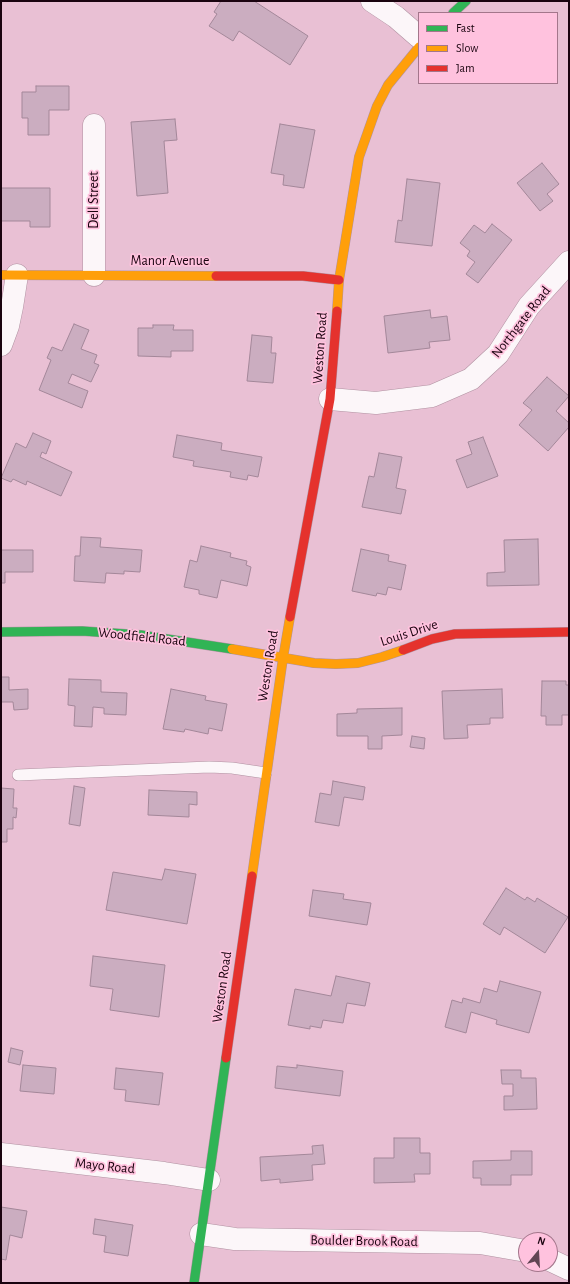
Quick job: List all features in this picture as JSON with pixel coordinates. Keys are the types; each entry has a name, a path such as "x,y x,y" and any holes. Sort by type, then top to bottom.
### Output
{"main road":[{"path":"454,12 466,1"},
{"name":"Weston Road","path":"194,1283 282,658 330,399 339,280 353,190 359,157 377,106 388,85 418,48"},
{"name":"Manor Avenue","path":"9,275 303,276 339,280"},
{"name":"Woodfield Road","path":"1,632 82,631 142,635 282,658"},
{"name":"Louis Drive","path":"282,658 314,663 358,663 382,657 432,639 455,634 569,632"}],"street":[{"path":"372,1 418,36"},
{"name":"Dell Street","path":"94,126 94,275"},
{"name":"Northgate Road","path":"330,399 376,403 432,396 471,379 498,354 529,306 569,262"},
{"path":"1,345 8,326 12,307 9,275"},
{"name":"Mayo Road","path":"1,1154 164,1173 209,1180"},
{"name":"Boulder Brook Road","path":"201,1234 235,1239 480,1243 518,1250"},
{"path":"558,1264 569,1269"}],"lane":[{"path":"18,775 208,768 232,768 266,773"}],"building":[{"path":"221,1 254,1 308,36 290,65 239,31 233,41 209,26 217,14 214,12"},
{"path":"36,86 69,86 69,110 49,110 49,135 28,135 28,118 22,118 22,92 36,92"},
{"path":"175,119 177,140 164,141 168,193 137,196 131,122"},
{"path":"280,124 315,130 304,188 283,185 284,175 271,173"},
{"path":"542,163 559,184 547,194 553,201 540,211 517,183"},
{"path":"407,179 440,183 432,246 395,242 398,220 402,221"},
{"path":"1,188 50,188 50,227 30,227 30,221 1,221"},
{"path":"492,224 512,240 478,283 466,274 475,262 467,256 470,251 460,243 474,225 485,233"},
{"path":"430,310 431,318 447,316 450,340 429,342 430,348 388,353 384,316"},
{"path":"74,324 89,330 81,349 97,355 94,363 99,365 91,382 72,374 68,383 88,391 82,408 39,390 51,360 47,358 52,347 62,351"},
{"path":"153,325 174,325 173,330 193,330 193,351 171,351 171,357 138,356 138,328 153,328"},
{"path":"252,335 272,337 271,353 276,353 273,383 247,381"},
{"path":"547,377 569,396 556,411 569,423 569,427 548,451 519,425 532,410 523,403"},
{"path":"33,433 51,441 46,454 42,452 40,457 72,472 61,496 27,481 26,485 13,479 11,482 1,478 16,443 26,448"},
{"path":"177,435 222,443 221,450 262,457 258,477 248,475 247,480 230,477 231,472 193,466 194,461 173,457"},
{"path":"483,437 498,476 467,488 456,460 472,454 468,442"},
{"path":"379,453 402,457 396,488 406,490 401,514 362,507 369,476 374,477"},
{"path":"81,537 101,538 100,547 142,550 140,572 124,571 124,574 106,573 105,583 74,581 75,556 80,556"},
{"path":"538,539 539,585 487,586 487,573 505,572 504,540"},
{"path":"201,546 231,553 230,557 247,561 246,565 251,567 247,586 221,580 217,598 199,594 199,590 184,587 190,560 197,562"},
{"path":"361,549 389,555 388,561 406,565 401,590 388,587 386,595 377,593 376,596 352,591"},
{"path":"1,550 33,550 33,572 5,572 5,583 1,583"},
{"path":"1,677 9,677 9,690 28,689 28,709 14,710 13,702 1,702"},
{"path":"69,679 101,680 101,692 127,693 126,715 104,714 104,708 93,707 92,727 74,726 75,706 68,705"},
{"path":"542,681 566,681 566,685 569,685 569,715 562,715 562,725 546,725 546,716 541,716"},
{"path":"171,689 206,696 205,700 227,704 222,731 209,728 208,734 185,729 184,732 163,729"},
{"path":"502,689 503,718 490,718 490,724 467,725 468,738 444,739 442,691"},
{"path":"402,708 402,735 382,736 382,749 368,749 368,736 337,736 337,714 357,713 357,709"},
{"path":"412,736 425,738 424,749 410,747"},
{"path":"333,781 365,787 363,800 344,797 339,826 315,822 320,793 331,795"},
{"path":"74,786 85,788 80,826 69,824"},
{"path":"1,788 14,789 13,808 17,808 16,818 13,817 13,829 7,829 7,842 1,842"},
{"path":"149,790 197,792 197,805 189,804 189,817 148,815"},
{"path":"165,869 196,874 187,924 106,910 113,872 162,880"},
{"path":"506,888 525,900 527,897 535,902 537,898 568,917 545,953 504,927 500,935 483,924"},
{"path":"313,890 344,894 343,899 371,903 367,925 309,916"},
{"path":"93,956 165,965 159,1017 110,1010 113,989 90,986"},
{"path":"336,976 370,983 365,1006 347,1003 343,1023 323,1020 321,1028 310,1026 310,1029 288,1025 295,989 331,996"},
{"path":"500,981 541,992 529,1033 496,1024 497,1020 471,1012 466,1033 445,1027 452,1000 462,1003 463,998 480,1003 484,988 497,992"},
{"path":"11,1048 23,1051 20,1065 8,1062"},
{"path":"23,1065 56,1068 54,1094 20,1091"},
{"path":"297,1065 343,1071 340,1096 275,1088 277,1066 297,1068"},
{"path":"116,1068 163,1073 159,1105 125,1101 126,1090 114,1089"},
{"path":"501,1070 521,1070 521,1078 536,1078 537,1109 504,1110 504,1096 513,1096 513,1084 502,1084"},
{"path":"394,1138 420,1138 420,1153 430,1153 430,1174 414,1174 415,1182 374,1183 374,1158 394,1158"},
{"path":"323,1145 325,1164 312,1165 313,1180 280,1183 280,1179 261,1181 260,1157 313,1154 312,1146"},
{"path":"511,1151 532,1151 532,1175 511,1175 511,1185 481,1185 481,1178 473,1178 473,1161 511,1160"},
{"path":"1,1207 27,1211 22,1238 10,1235 6,1260 1,1259"},
{"path":"95,1219 133,1225 128,1256 104,1252 106,1236 93,1234"}],"traffic: fast":[{"path":"454,12 466,1"},
{"path":"1,632 82,631 141,635 232,649"},
{"path":"194,1283 226,1058"}],"traffic: slow":[{"path":"337,311 339,280 359,157 377,106 388,85 418,48"},
{"path":"1,275 216,276"},
{"path":"252,876 290,617"},
{"path":"232,649 314,663 336,664 358,663 403,650"}],"traffic: jam":[{"path":"216,276 303,276 339,280"},
{"path":"290,617 330,399 337,311"},
{"path":"403,650 432,639 455,634 569,632"},
{"path":"226,1058 252,876"}]}
